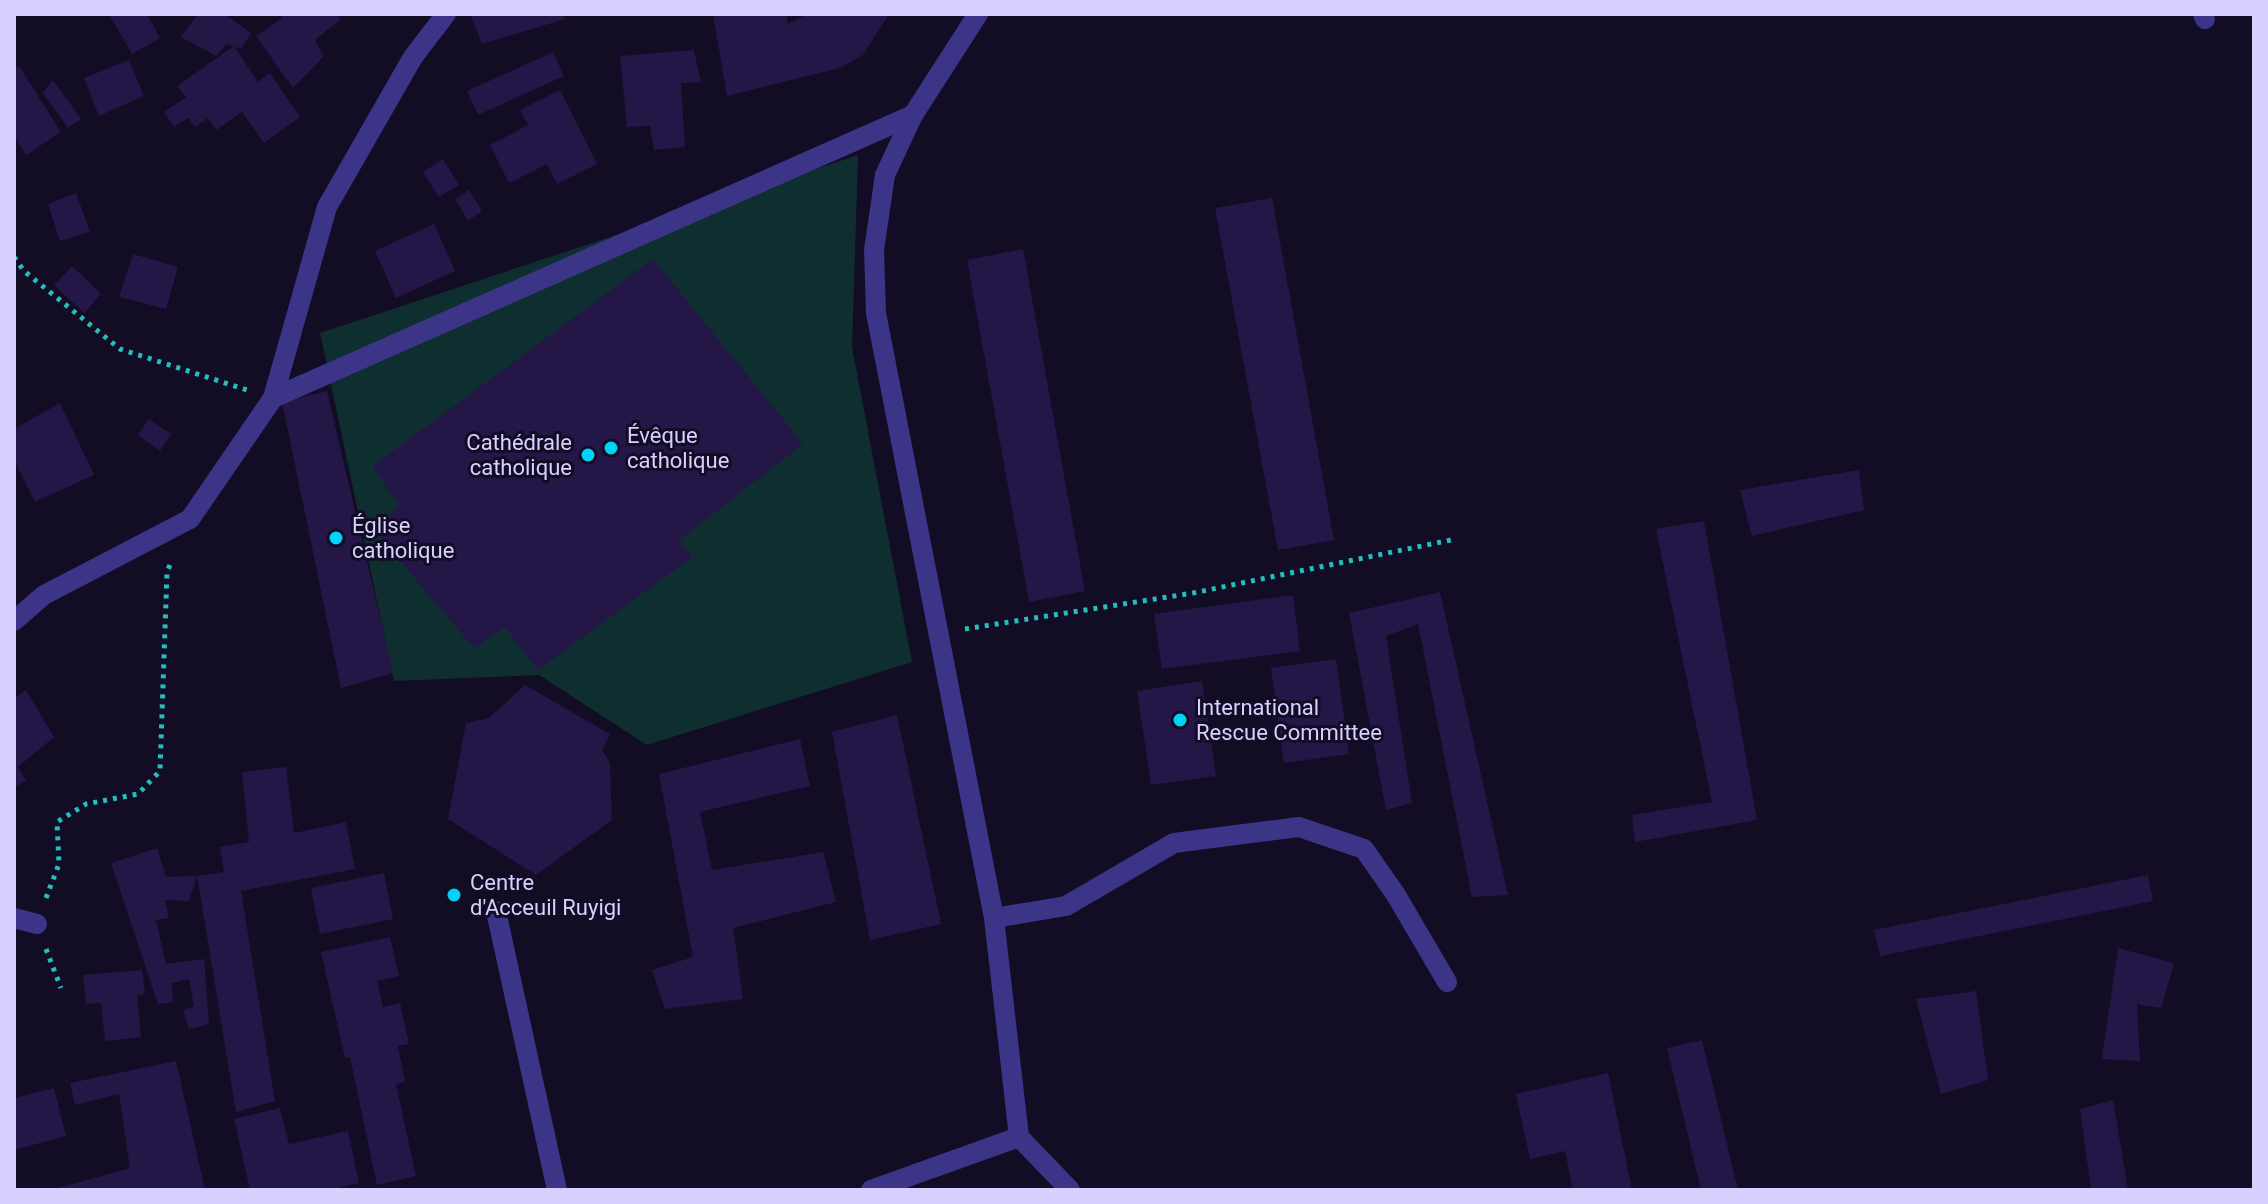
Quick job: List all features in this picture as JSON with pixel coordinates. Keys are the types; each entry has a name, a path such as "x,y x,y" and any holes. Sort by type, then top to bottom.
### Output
{"street":[{"path":"14,621 44,595 190,519 273,398 327,207 413,57 446,14"},
{"path":"978,14 913,115 885,175 874,250 876,313 994,918 1019,1137 1070,1190"},
{"path":"273,398 913,115"},
{"path":"994,918 1066,906 1174,843 1299,827 1364,849 1396,895 1447,982"},
{"path":"496,911 557,1190"},
{"path":"14,918 37,924"},
{"path":"871,1190 1019,1137"}],"path":[{"path":"14,257 24,271 120,349 273,398"},
{"path":"61,988 37,924 59,864 57,822 86,804 138,794 160,771 167,572 190,519"},
{"path":"936,633 1193,593 1451,540"}],"green space":[{"path":"858,155 852,347 912,662 647,745 539,675 394,681 320,333"}],"building":[{"path":"109,14 147,14 160,38 132,54"},
{"path":"198,14 224,14 251,33 241,49 227,44 216,56 181,37"},
{"path":"279,14 337,14 341,19 315,40 324,56 293,88 256,36 282,18"},
{"path":"470,14 563,14 565,19 482,44"},
{"path":"713,14 786,14 788,24 807,14 889,14 863,55 840,68 727,96"},
{"path":"234,46 258,82 270,73 300,117 264,143 242,112 216,130 208,118 195,127 188,118 174,127 164,112 186,97 177,86"},
{"path":"694,50 701,82 681,83 685,147 654,150 650,126 627,127 620,56"},
{"path":"553,52 564,76 478,115 467,91"},
{"path":"129,60 144,96 99,116 84,78"},
{"path":"19,66 61,132 26,155 14,135 14,70"},
{"path":"53,80 81,119 68,128 43,93"},
{"path":"560,90 597,164 557,184 547,164 509,183 490,145 528,125 520,110"},
{"path":"443,159 459,185 439,197 423,172"},
{"path":"469,190 482,211 468,221 455,199"},
{"path":"76,193 90,232 60,241 48,204"},
{"path":"1272,198 1334,540 1278,550 1215,208"},
{"path":"434,224 455,271 396,298 375,251"},
{"path":"1023,249 1085,591 1029,602 967,260"},
{"path":"133,254 178,267 166,309 119,297"},
{"name":"Cathédrale catholique","path":"653,259 803,444 679,540 692,557 538,670 505,627 474,648 374,530 399,506 373,466"},
{"path":"72,266 101,294 84,313 54,285"},
{"name":"Église catholique","path":"327,391 393,673 341,688 282,402"},
{"path":"60,403 94,475 35,502 14,460 14,429"},
{"path":"149,419 171,434 160,451 138,435"},
{"path":"1859,470 1864,510 1752,536 1740,490"},
{"path":"1704,521 1757,820 1635,842 1632,815 1712,802 1656,529"},
{"path":"1440,592 1508,895 1472,897 1418,624 1386,636 1412,803 1386,810 1349,613"},
{"path":"1293,595 1300,651 1162,669 1154,614"},
{"path":"1336,659 1349,754 1284,763 1271,668"},
{"path":"1202,681 1216,776 1151,785 1137,691"},
{"path":"525,685 610,734 602,750 610,763 612,820 536,875 448,819 466,723 489,718"},
{"path":"26,690 54,737 18,767 26,781 14,787 14,699"},
{"path":"897,715 941,924 870,940 832,732"},
{"path":"800,739 810,786 700,812 712,870 823,852 836,902 733,928 743,999 665,1009 652,970 693,957 659,774"},
{"path":"286,767 294,833 346,822 355,869 241,891 275,1101 236,1112 197,876 224,872 220,847 249,842 242,772"},
{"path":"157,848 166,877 197,876 189,901 165,900 169,918 156,920 166,964 204,959 209,1024 189,1029 183,1010 194,1006 189,979 172,983 173,1002 158,1004 111,863"},
{"path":"384,873 393,919 320,934 311,888"},
{"path":"2148,875 2153,901 1880,956 1874,930"},
{"path":"390,937 399,976 377,981 383,1007 400,1003 409,1044 398,1046 405,1082 396,1084 416,1176 377,1185 350,1057 345,1058 321,952"},
{"path":"2118,948 2174,963 2161,1008 2137,1004 2140,1061 2102,1059"},
{"path":"142,970 145,994 137,995 141,1037 105,1041 101,1003 86,1004 83,975"},
{"path":"1976,991 1988,1080 1941,1094 1916,999"},
{"path":"1702,1040 1738,1190 1701,1190 1667,1048"},
{"path":"176,1061 205,1190 51,1190 130,1168 119,1094 75,1105 70,1083"},
{"path":"1608,1073 1632,1190 1573,1190 1565,1151 1530,1159 1516,1094"},
{"path":"54,1088 66,1136 14,1150 14,1098"},
{"path":"2113,1100 2128,1190 2091,1190 2080,1109"},
{"path":"280,1108 289,1144 348,1131 359,1183 329,1190 250,1190 234,1119"}],"place":[{"name":"Évêque catholique","path":"611,448"},
{"name":"Cathédrale catholique","path":"588,455"},
{"name":"Église catholique","path":"336,538"},
{"name":"International Rescue Committee","path":"1180,720"},
{"name":"Centre d'Acceuil Ruyigi","path":"454,895"}]}
